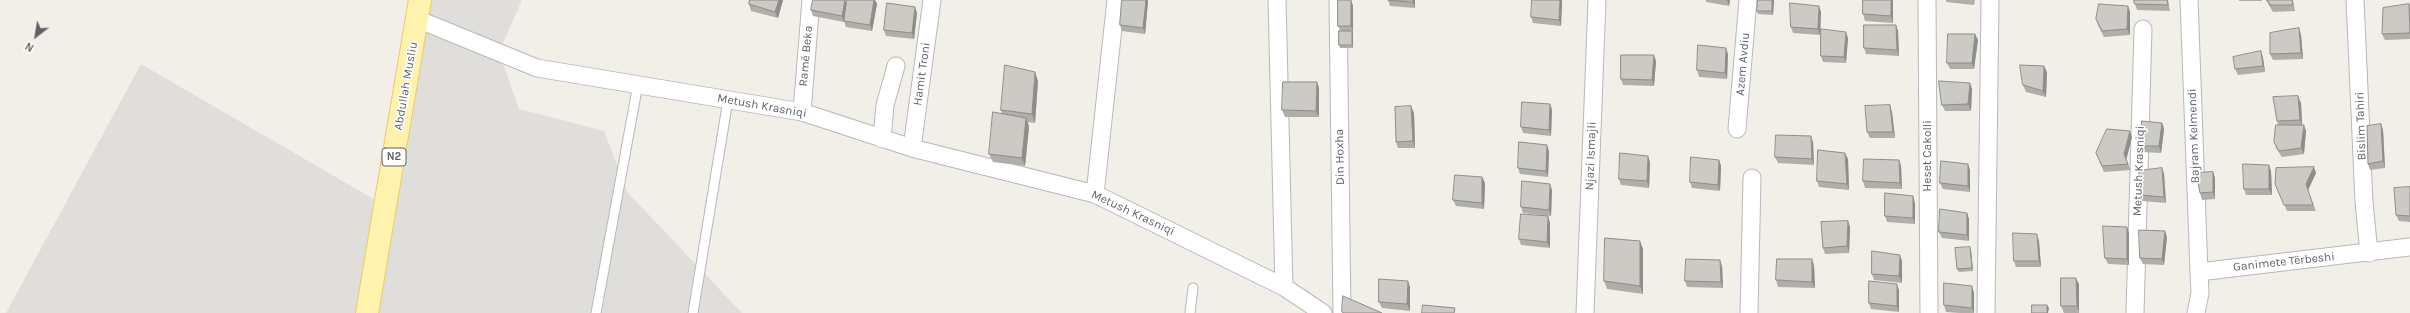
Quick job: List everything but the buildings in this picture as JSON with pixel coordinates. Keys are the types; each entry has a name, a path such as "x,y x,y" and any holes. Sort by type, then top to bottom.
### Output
{"main road":[{"name":"Abdullah Musliu","path":"367,313 419,10"}],"street":[{"name":"Ramë Beka","path":"802,112 811,0"},
{"name":"Hamit Troni","path":"912,148 932,0"},
{"path":"1095,194 1116,0"},
{"path":"1276,0 1284,287"},
{"name":"Din Hoxha","path":"1338,0 1342,313"},
{"name":"Njazi Ismajli","path":"1585,313 1598,0"},
{"name":"Azem Avdiu","path":"1737,128 1748,0"},
{"name":"Heset Cakolli","path":"1927,0 1929,313"},
{"path":"1986,313 1990,0"},
{"name":"Bajram Kelmendi","path":"2189,0 2199,272"},
{"name":"Bislim Tahiri","path":"2355,0 2364,202 2369,253"},
{"name":"Metush Krasniqi","path":"419,10 537,68 802,112 912,148 1095,194 1284,287 1323,313"},
{"name":"Metush Krasniqi","path":"2135,313 2142,29"},
{"path":"882,139 884,105 896,66"},
{"path":"1749,313 1752,178"},
{"name":"Ganimete Tërbeshi","path":"2199,272 2410,247"},
{"path":"2196,313 2200,293 2199,272"}],"lane":[{"path":"596,313 638,84"},
{"path":"693,313 728,100"},
{"path":"1190,313 1193,288"}],"shaded area":[{"path":"420,0 522,0 499,52 519,109 604,131 628,193 742,313 6,313 141,64 377,201"}]}
